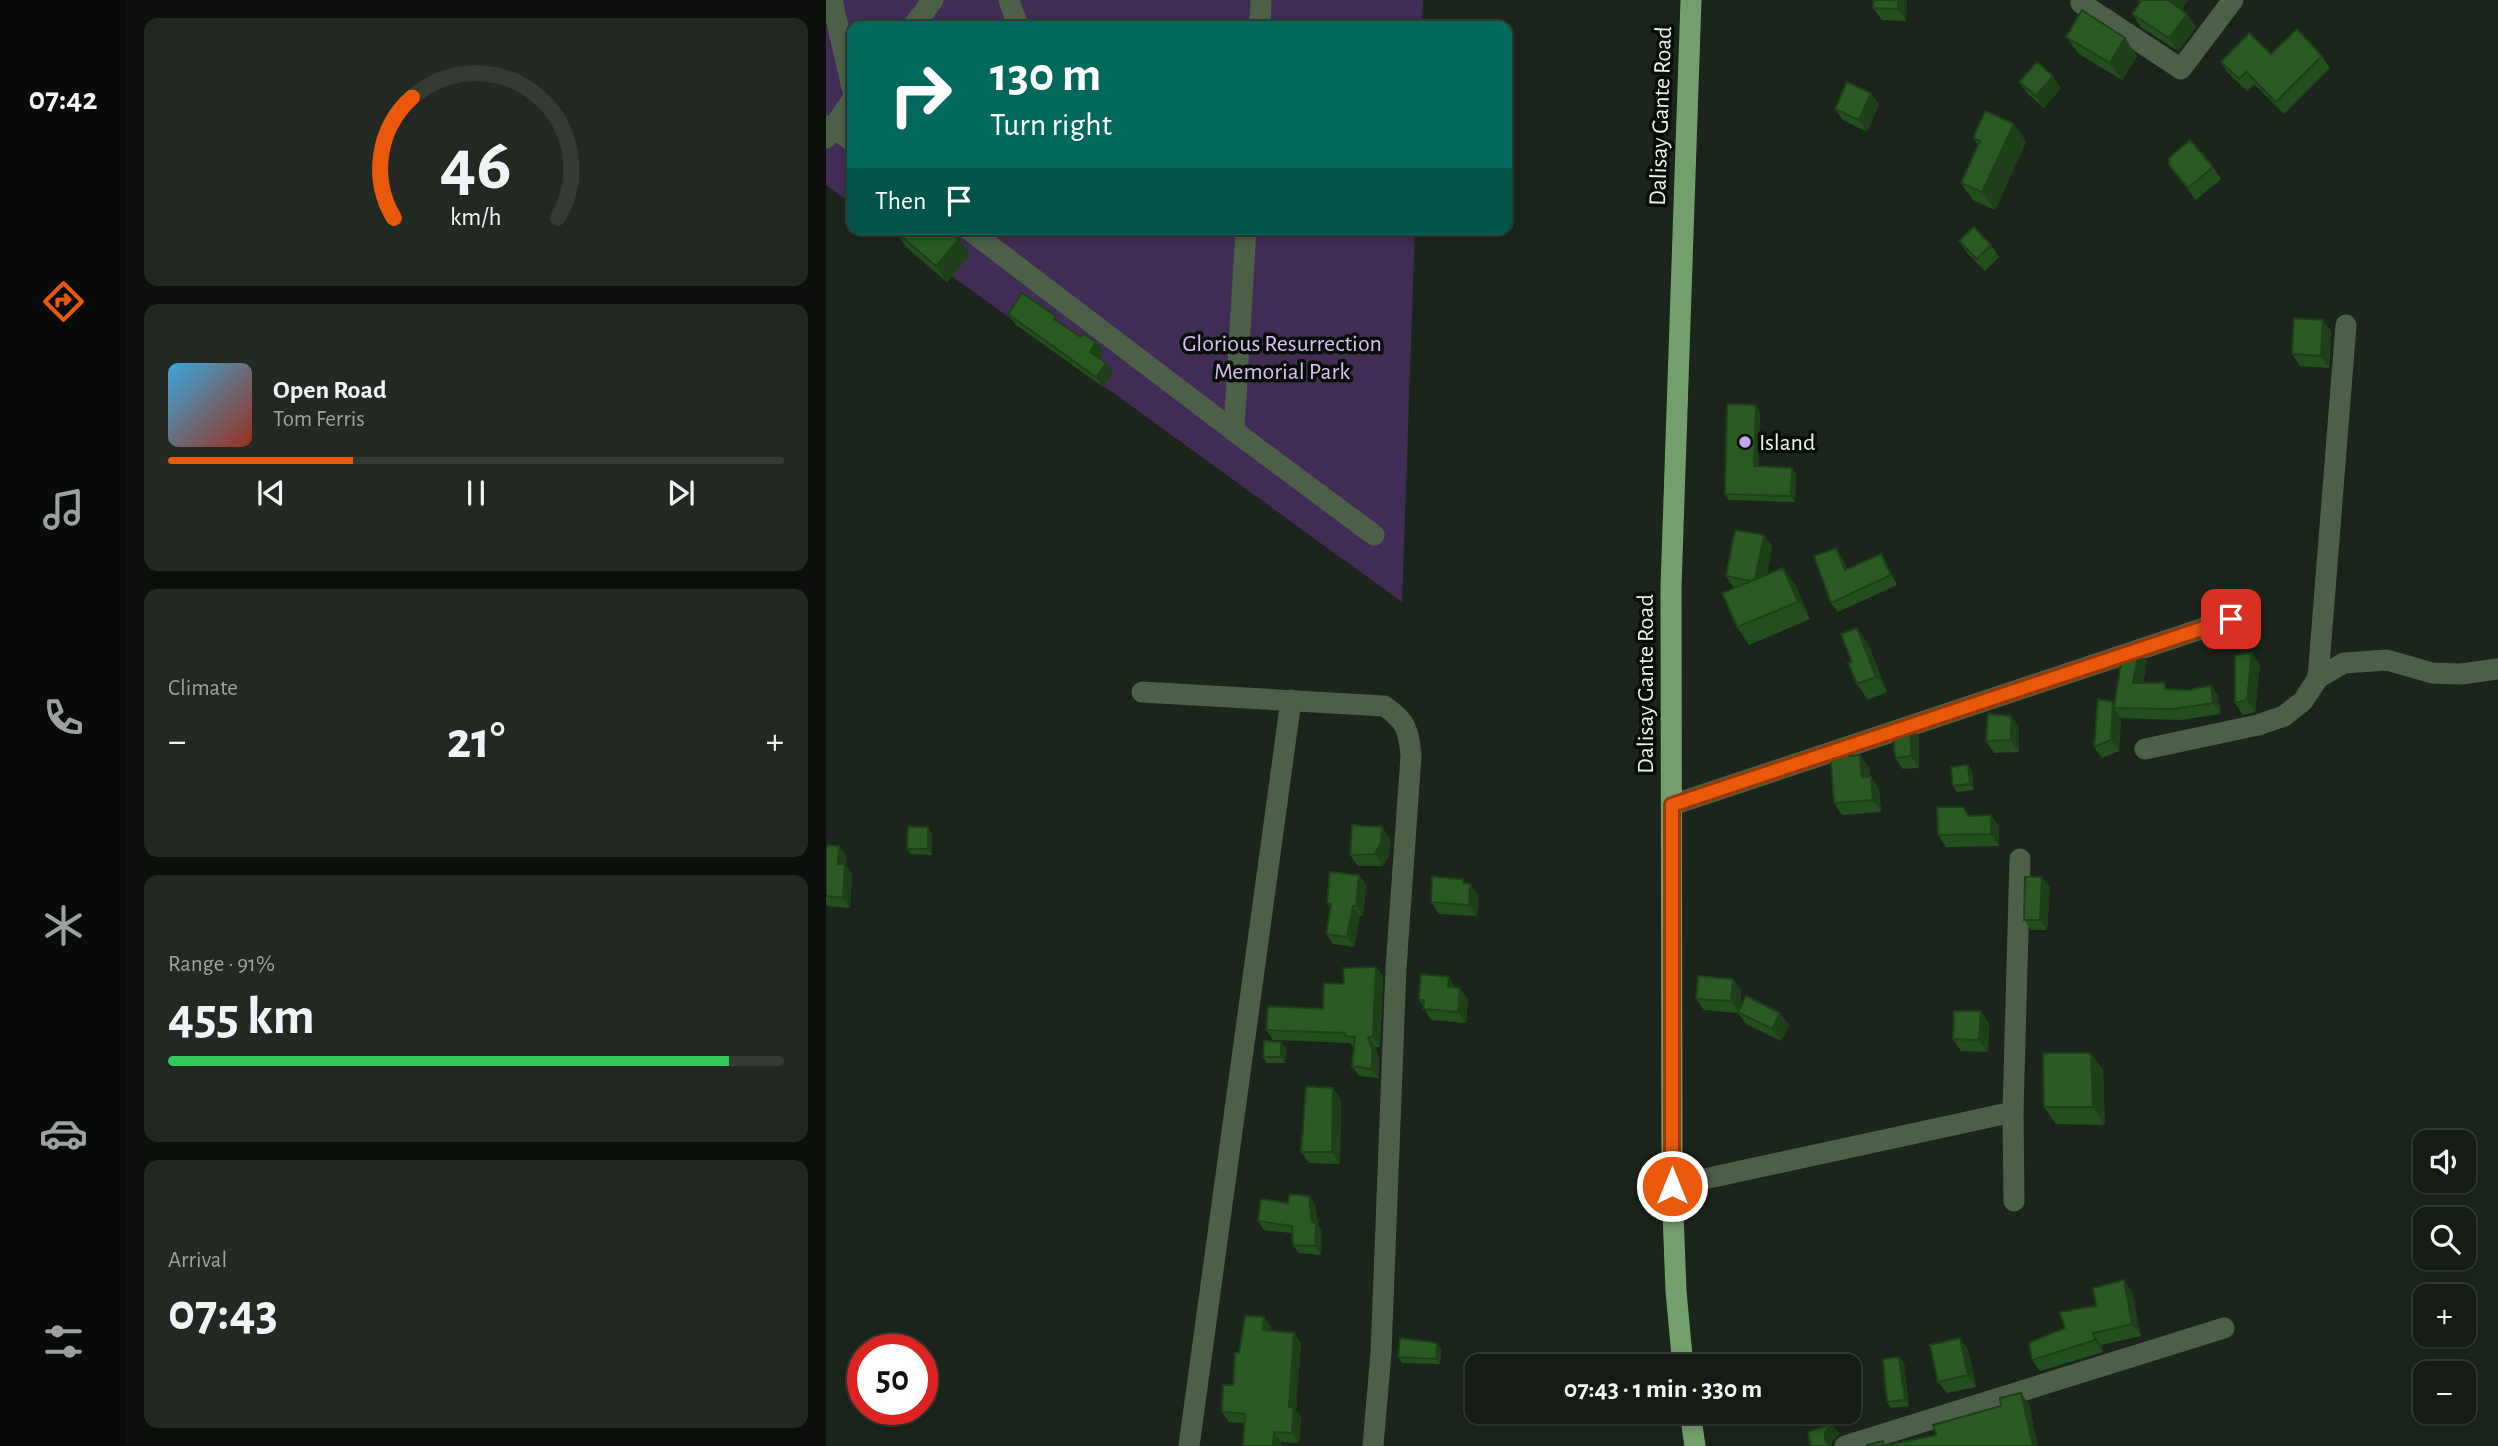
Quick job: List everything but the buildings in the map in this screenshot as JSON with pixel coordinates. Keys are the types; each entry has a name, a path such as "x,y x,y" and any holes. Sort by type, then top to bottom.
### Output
{"main road":[{"name":"Dalisay Gante Road","path":"1682,1354 1676,1291 1672,1186 1671,587 1691,0"},
{"path":"1692,1424 1695,1446"}],"street":[{"path":"832,0 847,66"},
{"path":"917,21 933,0"},
{"path":"1009,0 1016,21"},
{"path":"1259,21 1261,0"},
{"path":"2081,3 2181,69 2233,0"},
{"path":"847,106 828,130 847,139"},
{"path":"976,235 1374,535"},
{"path":"1234,431 1246,235"},
{"path":"2318,678 2346,325"},
{"path":"1672,805 2231,619"},
{"path":"2145,749 2258,725 2284,716 2303,701 2318,678 2332,668 2361,660 2388,660 2432,673 2461,674 2498,669"},
{"path":"1142,692 1384,706 1402,718 1409,733 1411,756 1396,968 1381,1353 1373,1446"},
{"path":"1196,1446 1291,699"},
{"path":"2014,1201 2013,1112 2020,859"},
{"path":"1672,1186 2013,1112"},
{"path":"1845,1446 2224,1328"}],"green space":[{"path":"826,0 1423,0 1422,21 847,21 847,200 826,185"},
{"name":"Glorious Resurrection Memorial Park","path":"895,235 1415,235 1402,602"}],"place":[{"name":"Island","path":"1745,442"}],"route":[{"path":"1672,1186 1672,805 2231,619"}]}
